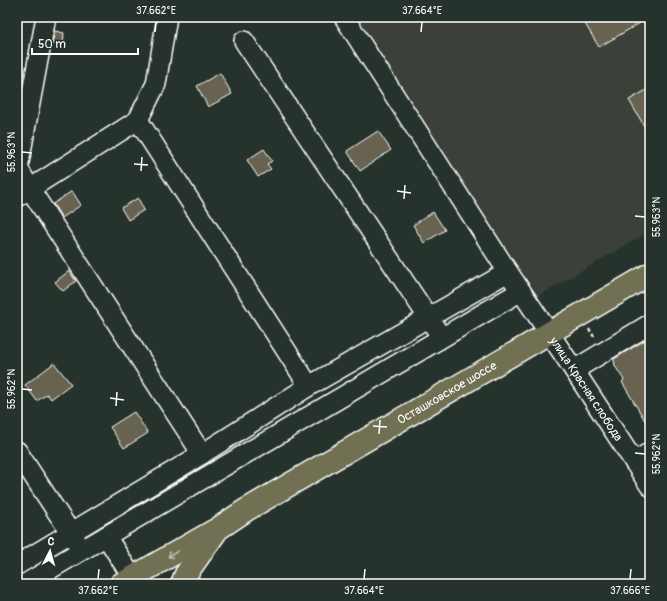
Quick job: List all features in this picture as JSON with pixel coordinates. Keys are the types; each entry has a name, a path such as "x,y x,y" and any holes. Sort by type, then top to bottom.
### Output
{"main road":[{"name":"Осташковское шоссе","path":"127,581 650,274"},
{"path":"182,584 186,574 219,528"}],"street":[{"path":"46,17 18,168 23,193 202,454"},
{"path":"23,193 138,120 156,84 167,17"},
{"name":"улица Красная слобода","path":"344,17 520,291 650,486"},
{"path":"244,41 430,318 441,338"},
{"path":"138,120 309,386"},
{"path":"17,565 202,454 309,386 508,272"},
{"path":"25,584 520,291"},
{"path":"574,370 650,324"},
{"path":"17,451 82,550"},
{"path":"634,462 650,452"},
{"path":"106,536 127,581"}],"shaded area":[{"path":"355,17 650,17 650,231 535,298"}],"building":[{"path":"581,17 650,17 599,47"},
{"path":"55,31 64,33 63,45 52,44"},
{"path":"220,73 232,94 208,107 197,86"},
{"path":"650,88 650,136 629,100"},
{"path":"378,131 391,150 360,171 347,151"},
{"path":"264,149 272,161 267,164 271,169 258,177 247,160"},
{"path":"72,191 81,205 62,218 53,204"},
{"path":"138,198 144,210 128,220 121,208"},
{"path":"433,212 445,230 424,243 413,225"},
{"path":"69,271 76,281 63,291 55,282"},
{"path":"650,337 650,429 622,382 624,380 615,366 614,359"},
{"path":"54,363 71,384 51,399 47,394 37,401 25,385"},
{"path":"134,412 148,433 124,448 110,427"}]}
